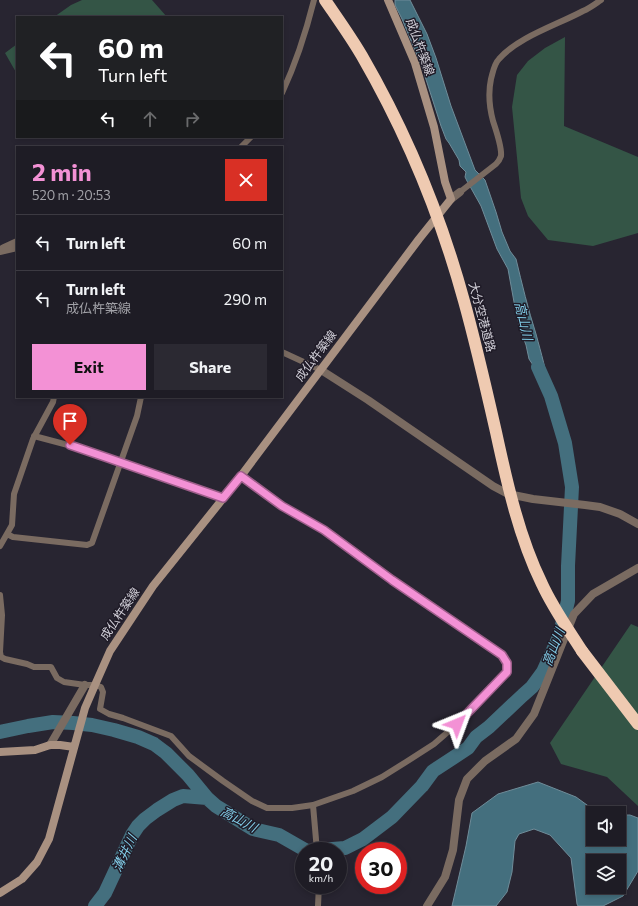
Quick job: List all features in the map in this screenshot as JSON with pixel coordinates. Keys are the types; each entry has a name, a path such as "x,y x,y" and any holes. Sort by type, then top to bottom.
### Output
{"highway":[{"name":"大分空港道路","path":"325,0 362,56 382,94 402,134 438,220 451,256 464,302 482,372 507,484 526,545 545,590 559,617 582,651 638,724"},
{"name":"大分空港道路","path":"582,651 638,717"}],"main road":[{"name":"成仏杵築線","path":"0,893 22,879 37,862 49,839 85,708 110,651 153,586 241,476 419,239 451,199 445,182 434,127 415,63 388,0"},
{"path":"0,752 35,750 50,745 74,747"}],"street":[{"path":"283,90 292,70 309,20 314,0"},
{"path":"451,199 496,164 501,157 499,139 489,102 493,70 498,60 506,52 527,38 584,11 601,0"},
{"path":"242,146 250,138"},
{"path":"0,251 16,242"},
{"path":"0,251 16,248"},
{"path":"283,352 321,370 368,400 493,486 508,494 533,499 600,507 620,514 638,524"},
{"path":"0,546 12,525 14,494 34,436 54,398"},
{"path":"7,534 13,537 87,545 92,543 137,416 141,398"},
{"path":"34,436 83,449 223,498"},
{"path":"0,595 2,615 1,658 34,667 51,667 57,678 64,682 101,687 103,692 100,709 109,714 171,736 189,756 252,801 267,808 292,808 313,805 353,791 382,777 434,744 457,724 507,672 507,663 502,655 398,584 324,530 282,506 241,476"},
{"path":"426,906 445,877 453,850 459,800 467,779 485,761 516,739 534,714 574,614 592,594 638,568"},
{"path":"50,745 85,685"},
{"path":"313,805 316,842"},
{"path":"318,906 319,894"}],"green space":[{"path":"82,0 152,0 166,16 55,16 71,5"},
{"path":"565,37 564,126 638,157 638,233 593,246 548,240 528,216 521,198 512,107 517,75 528,61 545,48"},
{"path":"16,45 16,72 5,53"},
{"path":"631,624 638,627 638,806 607,777 561,764 550,743"}],"water":[{"path":"395,0 410,0 427,34 451,106 475,170 485,180 502,232 510,251 516,259 544,363 549,392 529,359 520,329 508,269 497,249 481,206 465,177 466,172 460,166 459,160 446,139 422,67 395,5"},
{"path":"538,782 576,797 588,806 586,806 586,846 626,846 626,815 638,818 638,871 626,891 626,854 586,854 586,894 624,894 603,906 578,906 571,858 550,835 534,829 519,834 515,841 512,872 507,892 496,906 452,906 472,813 498,794"}],"waterway":[{"name":"高山川","path":"0,732 53,722 92,725 138,737 154,744 166,753 216,806 253,829 279,835 307,851 345,848 363,839 392,817 422,786 433,771 468,748 476,737 532,687 543,672 559,637 568,601 568,566 572,487 565,443 551,396 538,367"},
{"name":"溝井川","path":"95,906 105,893 132,835 145,819 173,800 183,796 207,798"}],"route":[{"path":"70,445 223,498 241,476 282,506 324,530 392,580 502,655 507,663 507,672 457,724"}]}
